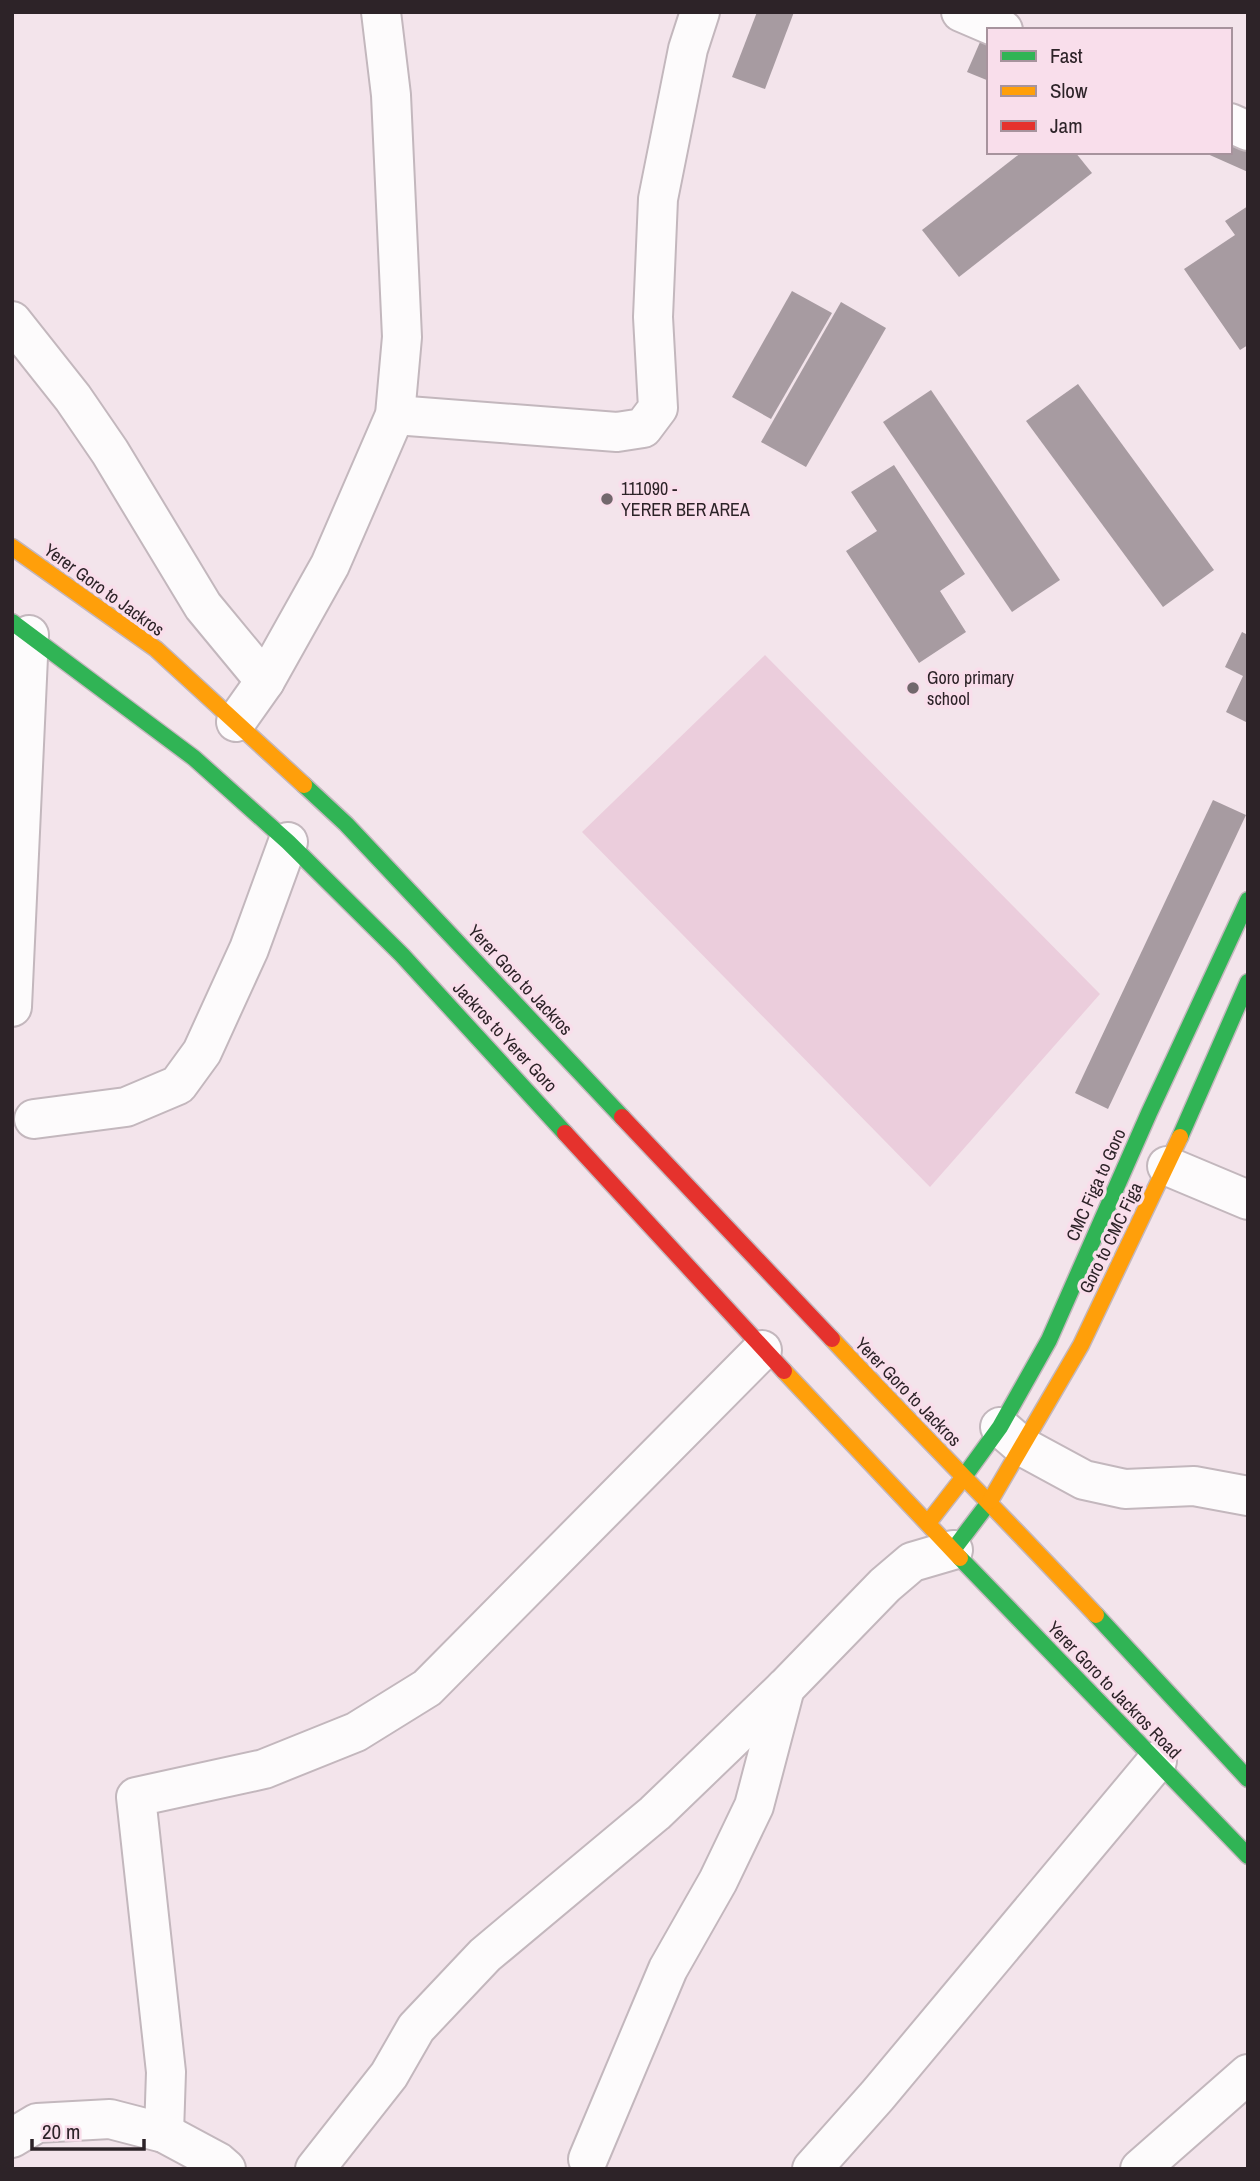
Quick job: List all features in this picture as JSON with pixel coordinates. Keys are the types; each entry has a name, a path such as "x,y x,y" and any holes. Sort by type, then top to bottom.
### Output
{"main road":[{"name":"Yerer Goro to Jackros","path":"12,547 156,649 355,834 963,1478 990,1501 1248,1779"},
{"name":"Jackros to Yerer Goro","path":"21,628 194,758 288,842 402,955 563,1128 762,1350 940,1536"},
{"name":"CMC Figa to Goro","path":"940,1536 963,1478 1012,1437 1049,1340 1149,1113 1248,900"},
{"name":"Goro to CMC Figa","path":"940,1536 990,1501 1012,1437 1081,1345 1167,1166 1248,982"},
{"name":"Yerer Goro to Jackros Road","path":"940,1536 1248,1856"}],"street":[{"path":"236,722 265,681 330,565 395,415 402,337 391,95 381,12"},
{"path":"395,415 617,432 643,428 658,408 653,317 658,199 688,49 700,12"},
{"path":"961,12 998,28"},
{"path":"1232,124 1248,131"},
{"path":"12,321 74,398 110,452 203,606 265,681"},
{"path":"12,1007 21,628"},
{"path":"34,1119 126,1107 178,1084 202,1052 249,949 288,842"},
{"path":"1167,1166 1248,1200"},
{"path":"164,2133 166,2072 136,1797 264,1769 356,1732 427,1688 762,1350"},
{"path":"1012,1437 1084,1480 1125,1489 1194,1486 1248,1496"},
{"path":"315,2169 389,2075 416,2028 485,1955 655,1813 786,1687 884,1585 940,1536"},
{"path":"588,2159 668,1969 718,1881 754,1806 786,1687"},
{"path":"812,2169 1157,1761"},
{"path":"1140,2169 1248,2074"},
{"path":"12,2138 37,2123 110,2119 164,2133 226,2169"}],"shaded area":[{"path":"765,655 1100,994 930,1187 582,832"}],"building":[{"path":"757,12 794,12 765,89 732,77"},
{"path":"984,33 987,34 987,80 967,72"},
{"path":"1232,138 1248,144 1248,172 1208,154 1232,154"},
{"path":"1019,154 1077,154 1092,173 959,277 922,230"},
{"path":"1248,206 1248,345 1240,350 1184,269 1235,235 1225,221"},
{"path":"792,291 832,313 771,419 732,397"},
{"path":"841,302 886,328 806,467 761,442"},
{"path":"1078,384 1214,570 1163,607 1026,421"},
{"path":"931,390 1060,580 1012,612 883,422"},
{"path":"894,465 965,574 940,591 966,632 919,663 846,551 877,531 851,492"},
{"path":"1242,632 1248,635 1248,723 1226,712 1243,676 1225,667"},
{"path":"1213,800 1246,815 1108,1109 1075,1093"}],"traffic: fast":[{"path":"12,622 194,758 288,842 402,955 565,1133"},
{"path":"304,785 346,824 622,1117"},
{"path":"963,1478 1000,1427 1049,1340 1149,1113 1248,900"},
{"path":"1180,1137 1248,982"},
{"path":"953,1550 990,1501"},
{"path":"960,1558 1248,1856"},
{"path":"1096,1615 1248,1779"}],"traffic: slow":[{"path":"12,547 156,649 304,785"},
{"path":"990,1501 1081,1345 1180,1137"},
{"path":"832,1339 1096,1615"},
{"path":"784,1371 960,1558"},
{"path":"928,1523 963,1478"}],"traffic: jam":[{"path":"622,1117 832,1339"},
{"path":"565,1133 784,1371"}],"place":[{"name":"111090 - YERER BER AREA","path":"607,499"},
{"name":"Goro primary school","path":"913,688"}]}
